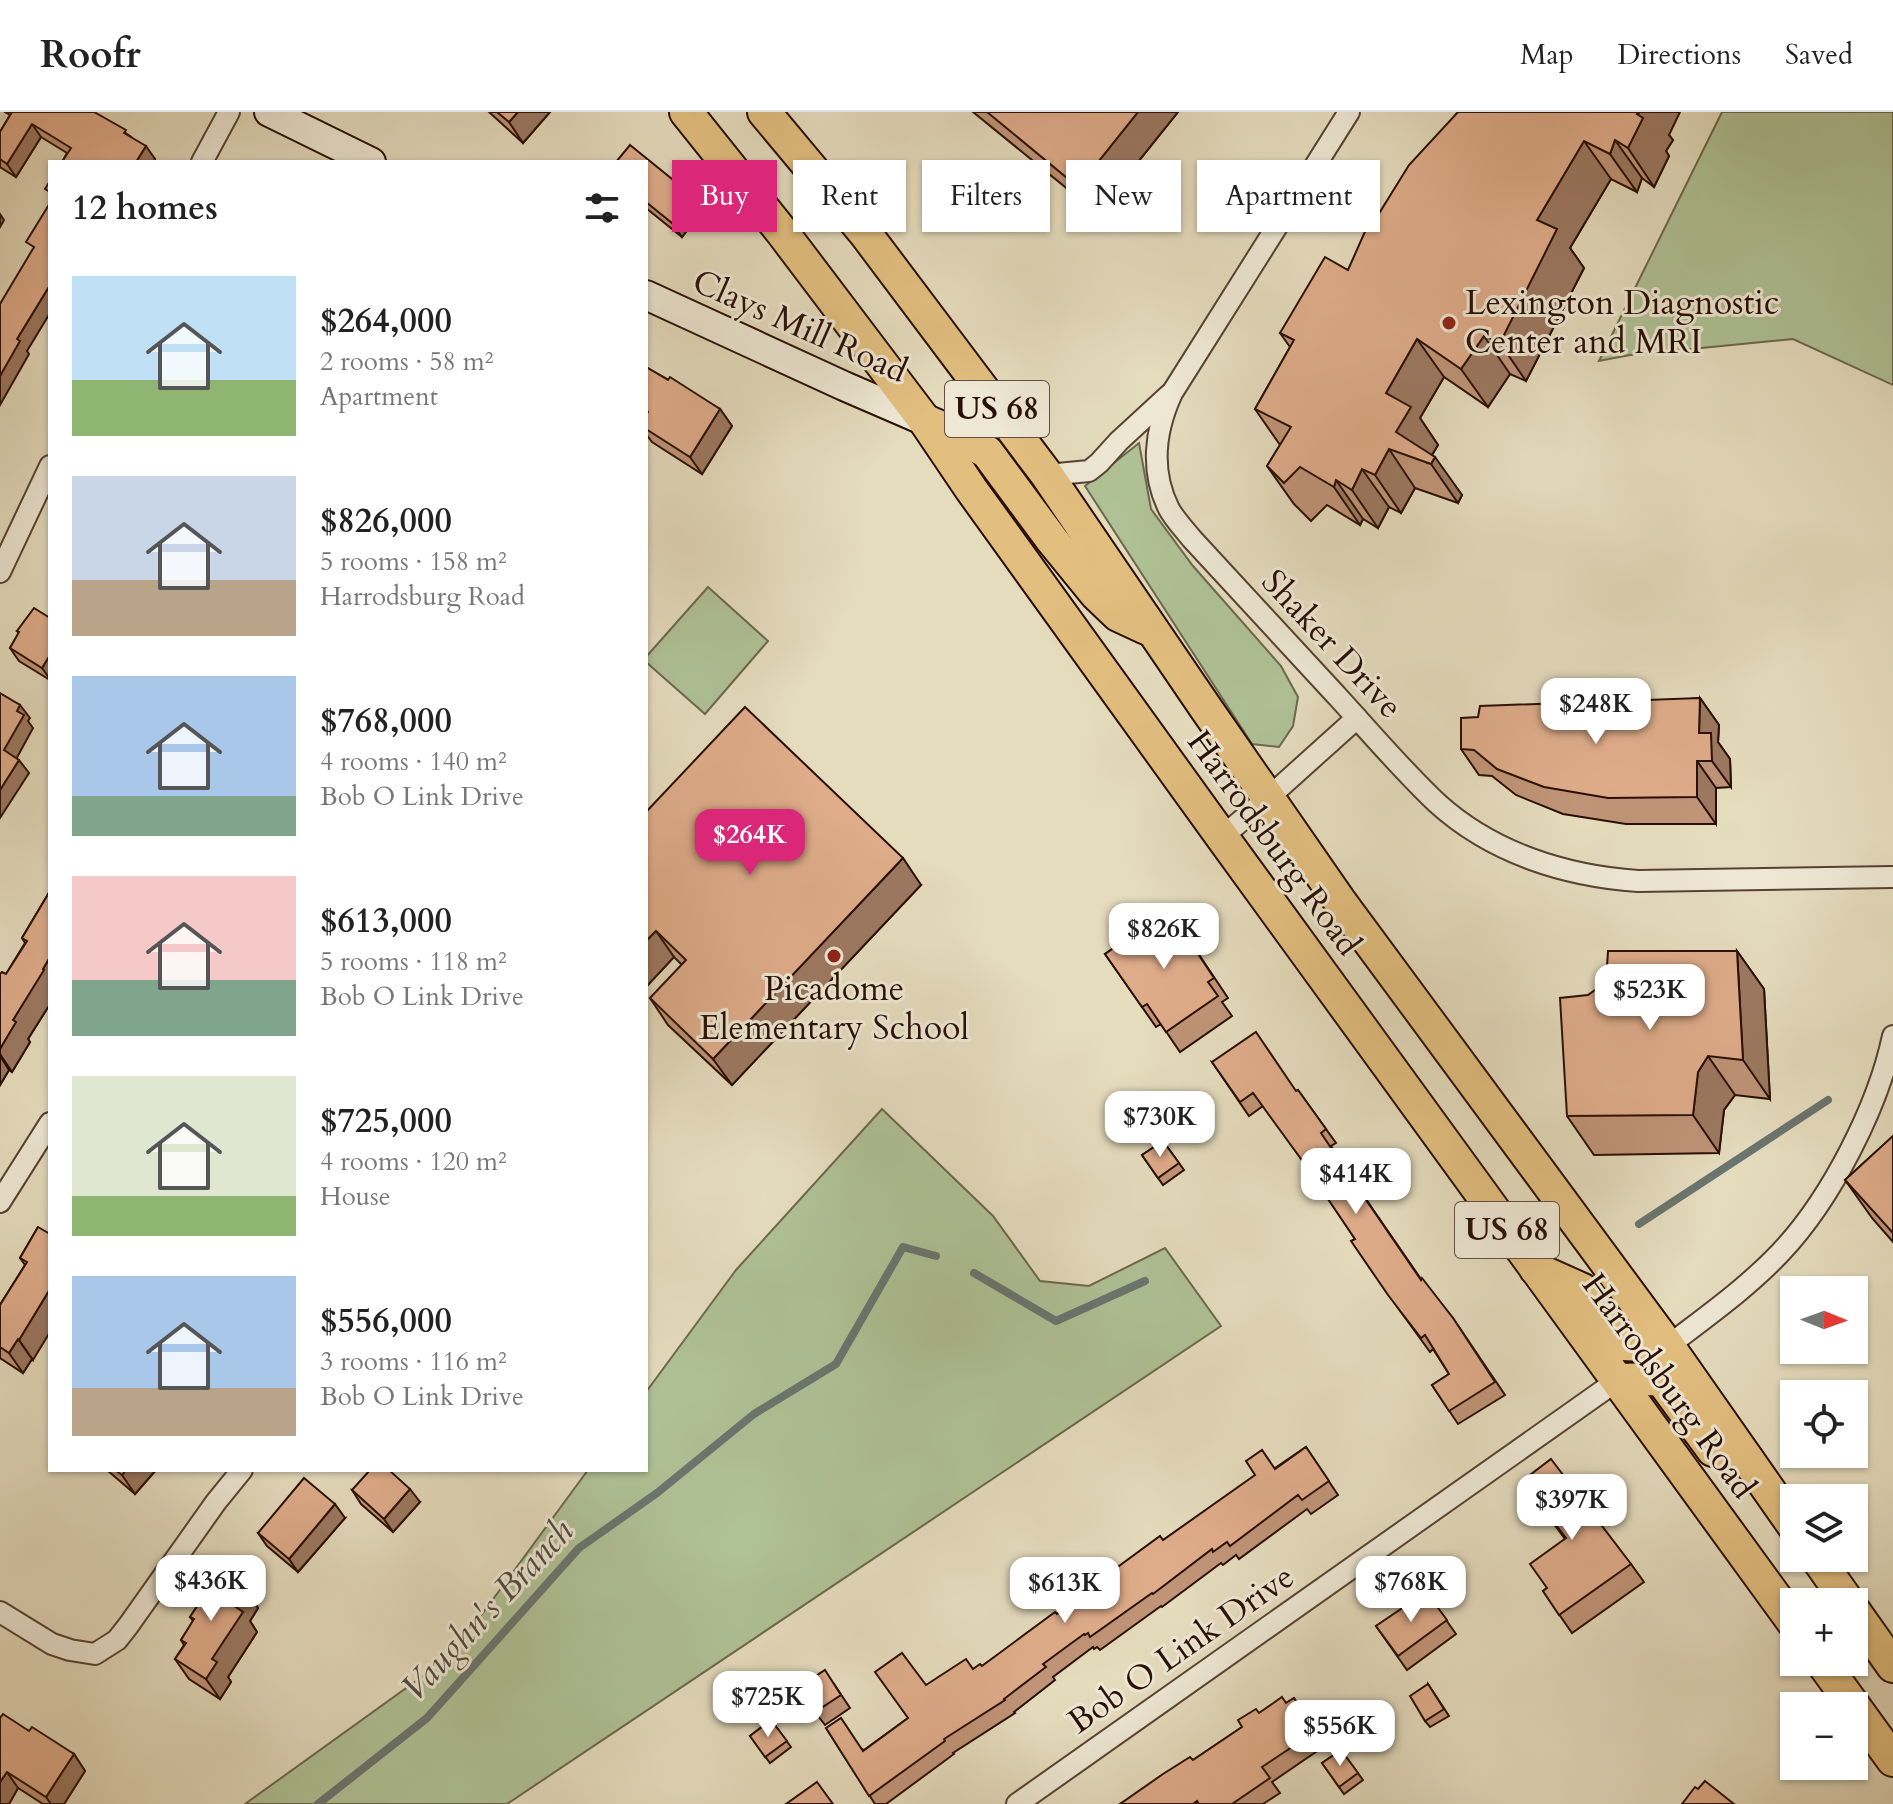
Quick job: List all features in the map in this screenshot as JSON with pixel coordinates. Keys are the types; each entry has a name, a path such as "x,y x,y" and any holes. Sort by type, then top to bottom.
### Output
{"main road":[{"path":"269,112 367,160"},
{"name":"Harrodsburg Road","path":"686,112 782,232 925,421 1222,837 1780,1604"},
{"name":"Harrodsburg Road","path":"764,112 865,233 1047,475 1341,903 1668,1346 1780,1506"},
{"name":"Clays Mill Road","path":"648,296 925,421"},
{"path":"925,421 987,452 1096,594 1118,615 1154,632"},
{"path":"1535,1269 1583,1290 1622,1344 1668,1346"},
{"path":"1618,1380 1661,1379 1713,1450 1747,1459"},
{"path":"1868,1632 1893,1666"},
{"path":"1832,1676 1893,1760"}],"street":[{"path":"203,160 229,112"},
{"name":"Shaker Drive","path":"1349,112 1172,393 1157,439 1157,464 1162,490 1171,512 1192,539 1439,804 1509,850 1543,864 1605,879 1893,877"},
{"path":"1047,475 1089,471 1172,393"},
{"path":"0,572 48,470"},
{"path":"1222,837 1357,718"},
{"path":"1668,1346 1740,1292 1783,1250 1814,1210 1862,1126 1893,1036"},
{"path":"0,1202 48,1126"},
{"name":"Bob O Link Drive","path":"1017,1804 1618,1380"},
{"path":"0,1612 52,1644 95,1654 117,1640 240,1472"}],"green space":[{"path":"1722,112 1893,112 1893,385 1793,339 1630,355 1599,361"},
{"path":"1139,443 1151,509 1193,566 1281,666 1298,697 1293,726 1279,747 1252,744 1085,486"},
{"path":"708,587 768,641 705,714 648,664 648,655"},
{"path":"882,1109 993,1216 1040,1281 1089,1286 1165,1248 1221,1326 507,1804 245,1804 452,1655 587,1472 648,1472 648,1389 736,1270"}],"building":[{"path":"12,112 94,112 126,130 124,133 146,146 137,160 63,160 71,148 32,124 7,164 0,159 0,132"},
{"path":"497,112 518,112 509,122"},
{"path":"987,112 1138,112 1100,160 1066,160 1066,177 1050,164 1050,160 1045,160"},
{"name":"Lexington Diagnostic Center and MRI","path":"1458,112 1639,112 1637,114 1643,118 1628,148 1615,140 1610,154 1584,141 1537,220 1557,229 1500,343 1484,336 1461,369 1417,339 1386,393 1411,407 1396,432 1435,457 1431,464 1389,449 1375,475 1362,469 1352,490 1336,480 1334,487 1300,467 1284,483 1267,466 1291,427 1255,409 1294,340 1280,333 1325,257 1348,270 1365,232 1380,232 1380,212 1409,165"},
{"path":"630,145 672,179 672,223 648,204 648,160 618,160"},
{"path":"48,206 48,288 17,339 20,341 0,376 0,304 34,247 26,242"},
{"path":"648,368 668,380 670,377 720,409 690,457 648,430"},
{"path":"34,608 48,617 48,658 42,668 10,648 17,631"},
{"path":"0,693 20,705 17,711 24,715 4,750 19,760 0,790"},
{"path":"1700,698 1699,733 1711,733 1712,761 1697,761 1697,797 1608,798 1544,787 1497,769 1474,750 1461,749 1461,718 1478,717 1480,706"},
{"path":"745,707 903,858 713,1059 650,998 686,960 656,931 648,939 648,810"},
{"path":"48,894 48,960 0,1049 0,974 6,974 27,941 22,938"},
{"path":"1169,910 1214,978 1208,982 1218,996 1166,1032 1147,1004 1142,1007 1105,954"},
{"path":"1608,951 1737,951 1743,1060 1708,1056 1698,1072 1693,1115 1567,1116 1560,998 1588,995 1606,982"},
{"path":"1256,1032 1326,1129 1321,1133 1362,1194 1421,1280 1453,1318 1495,1382 1449,1411 1432,1385 1449,1374 1425,1335 1421,1338 1388,1295 1351,1241 1355,1239 1253,1093 1240,1102 1212,1062"},
{"path":"1893,1136 1893,1233 1845,1180"},
{"path":"1163,1141 1179,1163 1158,1178 1142,1155"},
{"path":"38,1227 48,1233 48,1292 9,1353 0,1347 0,1305 27,1262 20,1258"},
{"path":"1306,1447 1329,1481 1302,1500 1298,1495 1230,1546 1227,1542 1213,1552 1212,1549 1090,1637 1088,1633 1084,1634 1043,1664 1046,1667 1005,1700 944,1739 869,1796 826,1728 841,1718 863,1751 908,1718 875,1672 902,1653 926,1685 966,1659 973,1669 980,1664 982,1666 1055,1612 1057,1614 1095,1587 1093,1585 1160,1536 1163,1540 1255,1475 1246,1461 1262,1450 1275,1469"},
{"path":"1551,1459 1631,1564 1559,1615 1543,1591 1547,1588 1530,1564 1566,1538 1522,1481"},
{"path":"368,1472 391,1472 410,1489 384,1519 352,1490"},
{"path":"304,1478 335,1504 289,1559 258,1533"},
{"path":"215,1566 241,1583 240,1586 244,1588 233,1605 243,1612 212,1659 217,1662 206,1679 175,1659 186,1643 181,1640 194,1619 190,1617 208,1590 202,1586"},
{"path":"1427,1593 1447,1620 1398,1656 1376,1626"},
{"path":"825,1670 841,1695 815,1712 799,1687"},
{"path":"1428,1684 1444,1709 1425,1721 1410,1696"},
{"path":"1282,1697 1286,1703 1294,1698 1316,1731 1262,1767 1270,1778 1232,1804 1199,1804 1197,1801 1193,1804 1120,1804 1163,1774 1190,1757 1193,1760 1242,1727 1238,1720 1256,1709 1259,1713"},
{"path":"3,1714 29,1731 32,1727 74,1754 46,1797 7,1772 0,1782 0,1718"},
{"path":"771,1720 787,1741 765,1757 750,1736"},
{"path":"1341,1750 1358,1773 1339,1787 1322,1763"},
{"path":"1705,1781 1734,1804 1682,1804 1695,1787 1698,1789"},
{"path":"817,1782 833,1804 786,1804"}],"waterway":[{"name":"Vaughn's Branch","path":"1639,1224 1828,1100"},
{"name":"Vaughn's Branch","path":"318,1804 427,1718 579,1548 657,1493 754,1414 836,1364 903,1247 936,1256"},
{"name":"Vaughn's Branch","path":"974,1273 1056,1321 1145,1281"}],"place":[{"name":"Lexington Diagnostic Center and MRI","path":"1449,323"},
{"name":"Picadome Elementary School","path":"834,956"}]}
